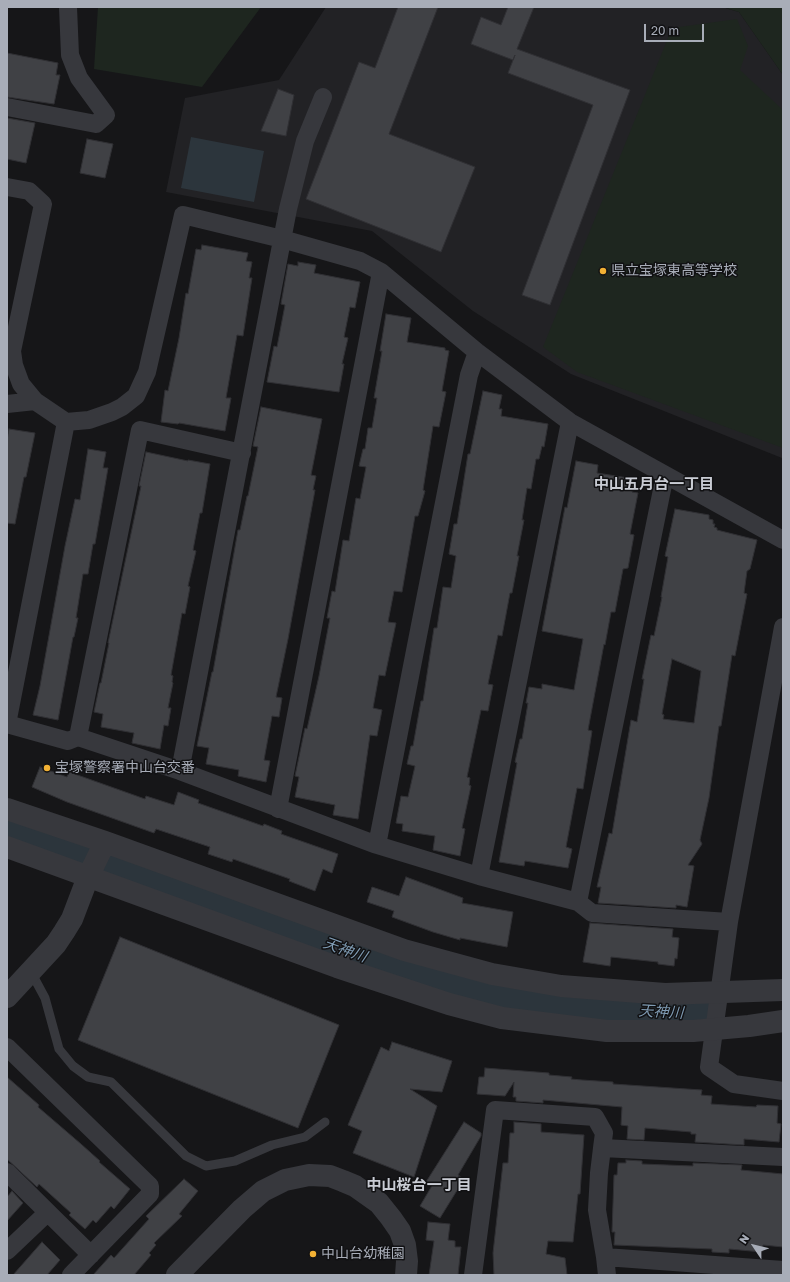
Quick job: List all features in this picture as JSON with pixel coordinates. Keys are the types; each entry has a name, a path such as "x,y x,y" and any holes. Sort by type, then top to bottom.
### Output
{"street":[{"path":"7,107 96,124 106,114 79,78 70,55 68,7"},
{"path":"180,772 288,209 305,141 323,97"},
{"path":"7,187 29,191 43,204 12,351 14,365 21,384 35,401 66,422 89,420 112,412 122,407 136,396 148,372 183,215 282,239 360,261 381,272 477,352 570,422 783,540"},
{"path":"278,809 381,272"},
{"path":"376,845 467,382 477,352"},
{"path":"7,404 35,401"},
{"path":"66,422 7,724 68,741 78,737 180,772 376,845 479,876 578,902 592,913 729,922"},
{"path":"479,876 570,422"},
{"path":"78,737 140,430 242,453"},
{"path":"578,902 665,475"},
{"path":"783,626 729,922 708,1067 734,1084 783,1091"},
{"path":"7,809 103,846 404,950 492,974 561,986 665,994 783,990"},
{"path":"7,997 56,944 64,932 103,846"},
{"path":"7,847 90,873 337,968 449,1004 502,1018 607,1031 693,1031 749,1026 783,1021"},
{"path":"337,968 352,931"},
{"path":"7,1047 150,1186 150,1194 71,1275"},
{"path":"473,1275 495,1110 595,1117 604,1133 596,1210 607,1275"},
{"path":"602,1148 783,1157"},
{"path":"7,1172 91,1255"},
{"path":"178,1275 242,1208 263,1191 284,1180 309,1175 330,1176 343,1181 355,1186 379,1203 396,1225 405,1245 407,1261 406,1275"},
{"path":"7,1250 47,1213"},
{"path":"605,1257 783,1270"}],"lane":[{"path":"31,972 45,998 59,1050 73,1066 88,1077 111,1082 186,1156 206,1166 235,1161 272,1145 304,1137 325,1122"}],"shaded area":[{"path":"98,7 261,7 202,87 94,69"},
{"name":"県立宝塚東高等学校","path":"326,7 722,7 739,12 783,75 783,457 782,458 571,374 473,311 372,231 166,192 185,98 279,80"},
{"path":"723,7 783,7 783,75 739,12"},
{"path":"737,19 748,46 740,70 783,110 783,448 577,372 543,347 672,28"},
{"path":"191,137 264,151 254,202 181,188"}],"building":[{"path":"398,7 438,7 389,134 475,167 441,252 306,199 359,62 375,68"},
{"path":"508,7 534,7 517,49 630,90 550,305 522,295 593,105 508,73 515,55 513,60 471,44 481,17 501,25"},
{"path":"7,53 58,63 56,75 60,75 54,104 7,97"},
{"path":"278,89 294,95 286,136 261,131"},
{"path":"7,118 35,123 26,163 7,159"},
{"path":"87,139 113,144 105,178 80,173"},
{"path":"202,245 248,253 246,261 252,262 249,278 252,278 243,336 237,335 226,398 231,398 225,431 179,423 161,422 165,390 168,391 179,338 186,293 188,294 196,249 201,250"},
{"path":"298,262 316,265 314,273 360,282 355,308 350,307 344,337 348,338 342,364 344,364 339,392 267,382 274,346 277,347 285,305 281,304 288,264 298,266"},
{"path":"386,314 411,318 407,342 445,348 445,350 449,351 442,391 446,392 439,427 433,426 423,490 425,491 418,516 415,516 402,592 394,591 388,622 396,623 385,676 379,675 373,708 382,710 377,736 370,735 358,819 333,815 335,805 295,797 299,777 295,776 305,728 307,729 319,676 330,618 327,618 332,591 335,592 343,540 349,541 356,498 360,499 366,467 359,466 363,449 365,449 368,428 372,428 377,398 374,398 382,351 380,351"},
{"path":"483,391 502,395 499,409 502,409 501,416 548,424 544,447 542,446 539,459 536,459 531,489 527,488 522,520 524,520 517,556 519,556 512,593 510,593 502,636 498,635 488,684 493,685 488,711 481,710 467,777 470,778 469,785 471,786 462,828 465,829 460,856 433,850 435,836 402,831 403,824 396,823 401,796 408,797 415,766 407,764 411,746 413,746 421,701 423,701 434,628 437,628 443,587 451,588 456,556 449,554 454,524 457,524 468,454 470,454"},
{"path":"261,407 322,419 311,475 316,476 313,490 315,490 276,697 282,698 279,717 272,716 264,760 270,761 266,782 238,776 239,770 206,764 209,748 197,746 213,672 238,530 240,530 258,447 253,446"},
{"path":"9,429 35,433 26,477 24,477 15,524 7,523 7,440"},
{"path":"88,449 106,452 103,468 108,468 95,544 93,544 88,574 83,574 76,618 78,618 73,637 58,720 33,715 40,686 65,546 75,499 80,500"},
{"path":"146,452 210,464 202,513 200,513 193,550 196,551 188,586 190,587 185,614 182,613 171,675 173,676 173,683 168,708 171,708 168,726 164,725 160,749 132,743 134,733 101,727 103,714 94,712 141,486 139,486"},
{"path":"576,461 598,465 597,473 635,479 632,492 638,493 630,534 634,535 628,568 623,569 615,612 611,612 605,645 604,644 588,730 592,731 583,789 577,788 566,847 572,849 568,868 525,861 524,866 499,862 517,763 515,762 520,739 522,739 529,687 542,689 542,684 574,690 583,639 542,631 565,507 567,508"},
{"path":"675,509 709,515 709,519 713,520 713,524 715,524 714,527 717,528 717,530 757,540 750,569 747,571 744,593 747,594 735,656 732,655 721,726 719,726 709,798 700,840 702,844 688,865 694,866 687,907 676,905 676,908 598,903 601,887 597,887 609,833 612,834 631,720 637,722 644,679 642,679 651,635 654,636 662,597 668,557 665,556","holes":["672,659 701,671 694,723 663,719 664,715 662,714"]},
{"path":"40,767 67,777 69,772 145,799 146,796 174,805 178,792 199,800 198,803 263,826 264,824 282,831 281,834 338,854 332,873 323,869 315,891 289,881 290,879 233,859 232,862 208,854 210,847 156,829 154,833 67,802 32,787"},
{"path":"406,877 463,898 462,903 513,912 507,947 460,938 460,940 433,932 392,917 394,911 367,902 372,887 399,896"},
{"path":"590,923 673,929 672,937 679,938 677,959 675,958 674,966 658,964 658,962 611,957 610,966 583,962"},
{"path":"120,937 339,1025 298,1128 78,1040"},
{"path":"392,1042 452,1061 442,1092 410,1089 437,1106 414,1177 353,1153 362,1131 348,1125 381,1047 389,1051"},
{"path":"485,1068 549,1073 549,1075 572,1077 571,1079 613,1082 613,1084 702,1090 701,1095 712,1096 711,1104 756,1107 757,1105 778,1106 777,1123 781,1124 779,1142 744,1139 744,1145 695,1142 696,1134 691,1134 691,1132 645,1128 644,1140 627,1139 628,1126 621,1125 622,1107 543,1100 543,1103 516,1101 516,1097 513,1097 514,1082 505,1096 477,1094 479,1077 484,1077"},
{"path":"7,1077 39,1105 38,1107 130,1189 114,1209 111,1206 96,1223 93,1220 85,1229 69,1215 71,1213 39,1184 37,1187 7,1159"},
{"path":"464,1122 481,1133 481,1136 458,1175 464,1179 440,1218 420,1206 433,1184 426,1182"},
{"path":"514,1122 541,1124 541,1132 584,1135 580,1194 578,1194 573,1242 548,1241 546,1254 565,1258 567,1275 494,1275 493,1253 503,1163 508,1163 510,1133 514,1133"},
{"path":"626,1160 642,1161 642,1164 693,1166 693,1163 742,1165 741,1170 783,1174 783,1247 763,1245 762,1252 729,1249 729,1253 712,1252 712,1249 614,1245 615,1232 612,1232 614,1175 617,1175 618,1163 626,1163"},
{"path":"184,1179 198,1191 179,1214 182,1216 154,1243 156,1245 149,1253 151,1255 134,1275 93,1275 111,1255 114,1258 149,1219 146,1216"},
{"path":"12,1191 23,1203 7,1221 7,1197"},
{"path":"428,1222 450,1224 448,1240 455,1241 455,1247 461,1247 458,1275 429,1275 434,1241 426,1240"},
{"path":"42,1242 60,1260 47,1275 13,1275"}],"waterway":[{"name":"天神川","path":"7,827 383,964 445,982 564,1007 697,1013"}],"place":[{"name":"県立宝塚東高等学校","path":"603,271"},
{"name":"宝塚警察署中山台交番","path":"47,768"},
{"name":"中山台幼稚園","path":"313,1254"}],"district":[{"name":"中山五月台一丁目","path":"654,484"},
{"name":"中山桜台一丁目","path":"419,1185"}]}
